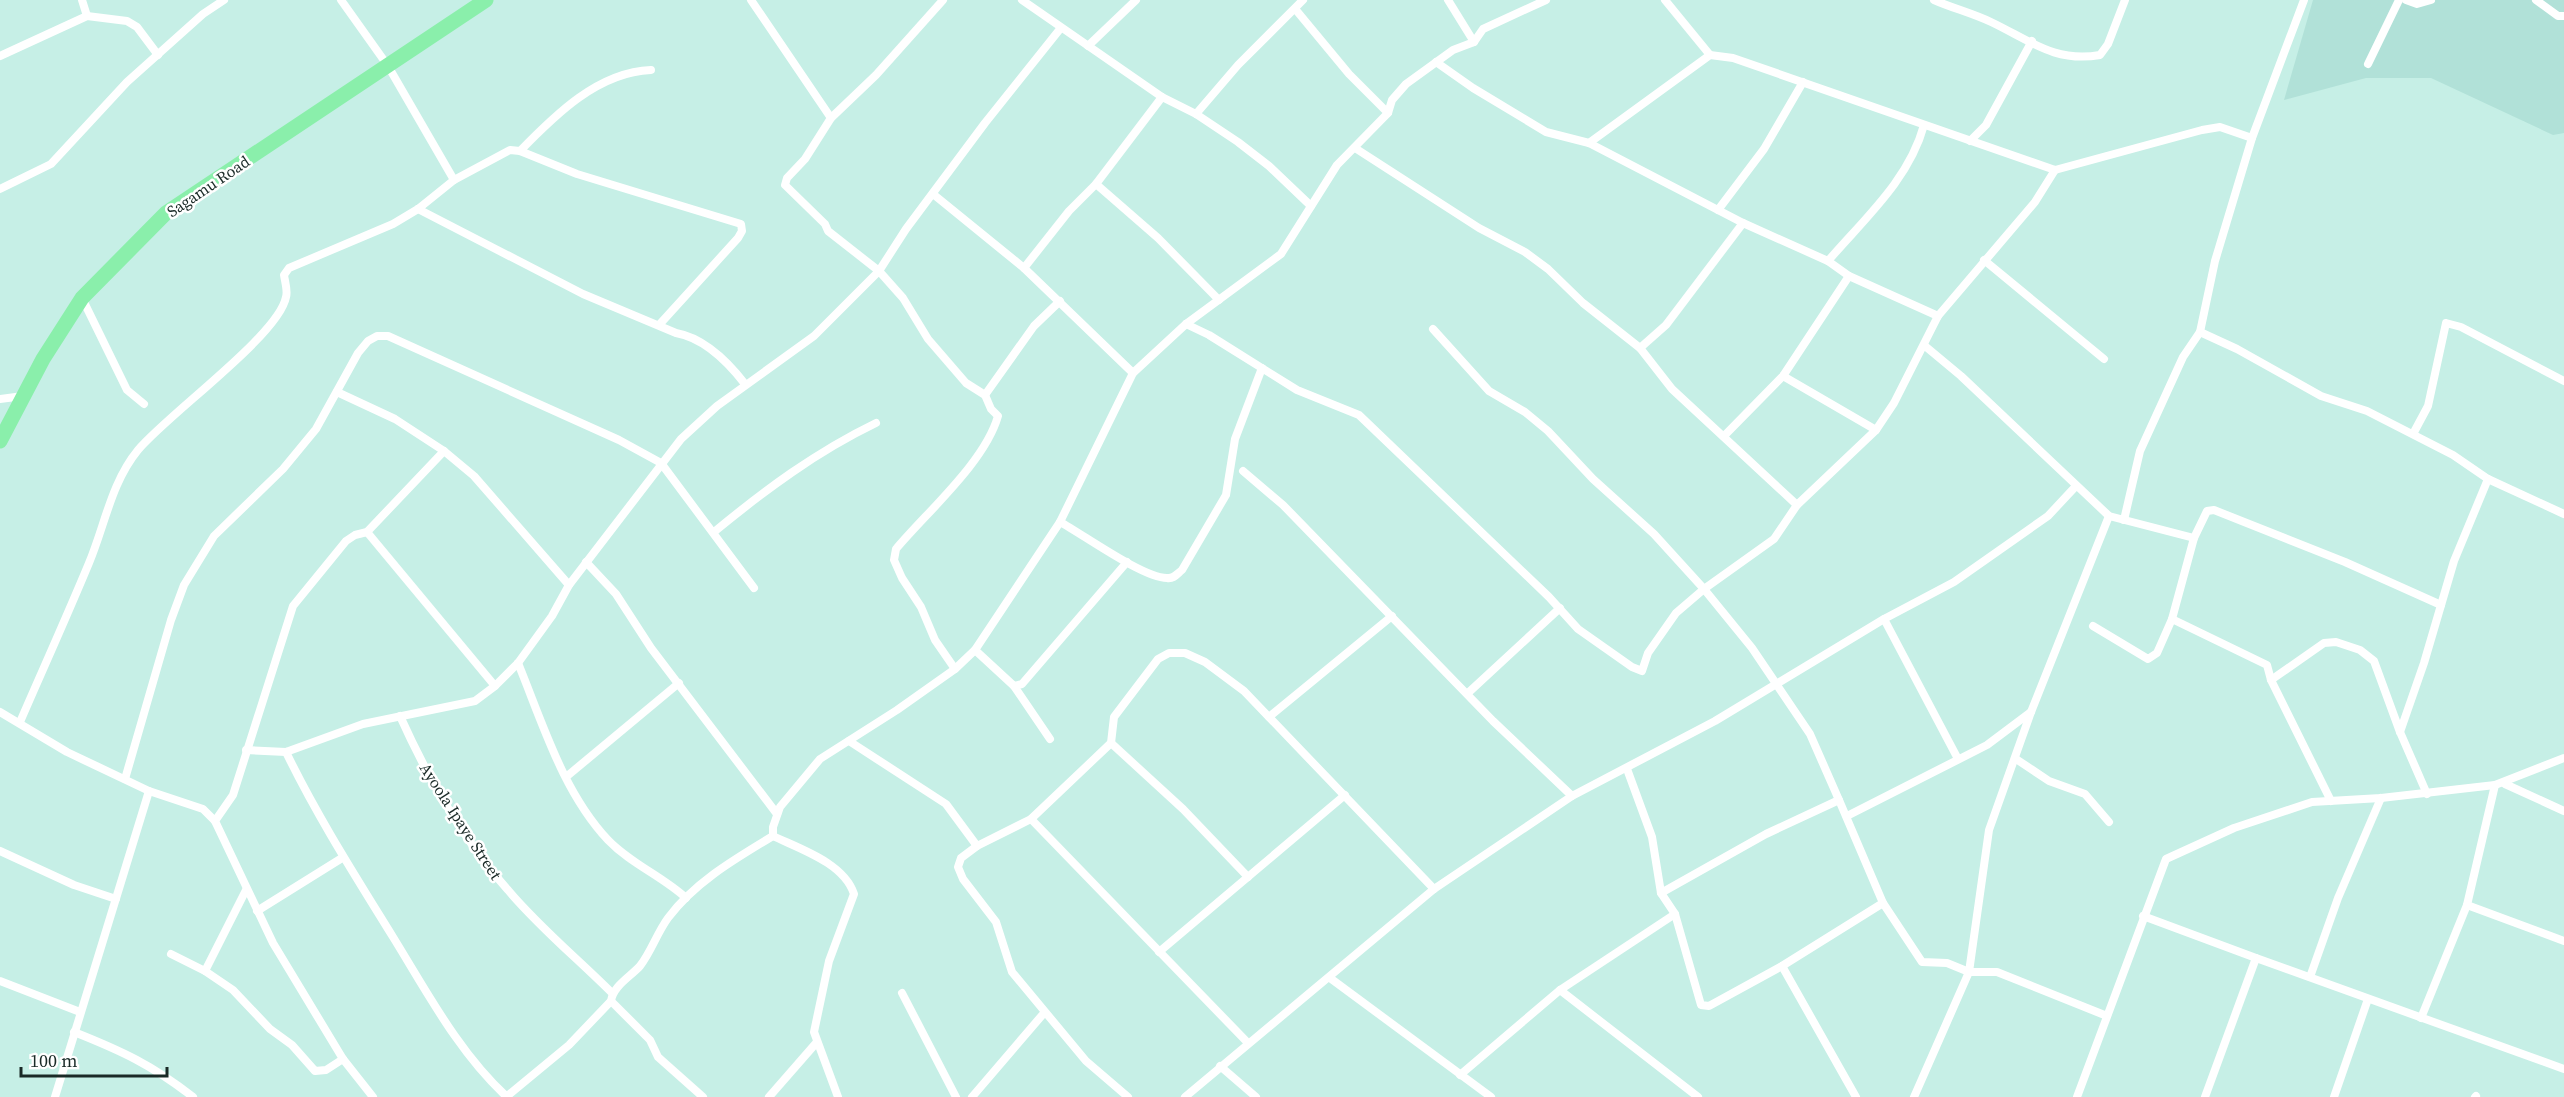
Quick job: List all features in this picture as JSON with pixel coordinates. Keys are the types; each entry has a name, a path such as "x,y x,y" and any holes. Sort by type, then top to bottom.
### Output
{"highway":[{"name":"Sagamu Road","path":"0,441 23,396 82,298 166,213 486,0"}],"street":[{"path":"82,0 87,16"},
{"path":"0,189 51,164 127,82 203,15 224,0"},
{"path":"341,0 388,66 454,180"},
{"path":"751,0 831,118"},
{"path":"943,0 876,75 831,118 805,159 787,178 785,185 825,224 828,231 879,271 903,298 928,339 966,383 985,395 991,409 999,416 991,436 971,465 896,549 894,560 902,578 921,607 935,640 955,669"},
{"path":"1022,0 1162,97 1196,114 1269,166 1311,206"},
{"path":"1088,46 1137,0"},
{"path":"1196,114 1238,66 1296,10 1303,0"},
{"path":"1448,0 1474,42"},
{"path":"286,752 342,858 471,1058 507,1097 570,1045 641,964 667,920 686,898 709,877 773,836 777,814 820,759 955,669 975,650 1060,522 1133,373 1186,324 1281,254 1337,165 1388,113 1399,91 1453,50 1474,42 1484,29 1546,0"},
{"path":"1665,0 1710,55 1733,58 1970,141 2040,162 2055,170"},
{"path":"1934,0 1990,21 2032,42 2072,58 2100,55 2108,44 2125,0"},
{"path":"2124,520 2140,451 2183,357 2200,332 2215,261 2252,138 2304,0"},
{"path":"2368,64 2399,0"},
{"path":"2406,0 2417,4 2431,0"},
{"path":"2535,0 2558,16 2564,16"},
{"path":"1296,10 1349,74 1388,113"},
{"path":"0,56 87,16 127,21 137,27 158,55"},
{"path":"246,750 286,752 363,724 475,701 495,686 518,663 552,616 568,585 681,439 745,384 814,336 879,271 933,194 1060,28"},
{"path":"1970,141 1986,124 2032,42"},
{"path":"1589,143 1710,55"},
{"path":"1436,62 1473,88 1546,132 1589,143 1743,223 1828,261 1849,276 1938,316"},
{"path":"520,151 540,130 592,88 608,80 651,70"},
{"path":"1718,210 1764,149 1803,82"},
{"path":"1024,268 1069,211 1096,184 1162,97"},
{"path":"1828,261 1905,171 1919,145 1924,125"},
{"path":"1186,324 1209,335 1298,390 1359,415 1560,608 1578,629 1632,667 1642,671 1648,653 1676,613 1704,589 1774,539 1797,505 1876,430 1925,346 1938,316 2035,202 2055,170 2220,127 2252,138"},
{"path":"1354,148 1479,228 1525,252 1569,288 1583,303 1640,348 1672,389 1725,435 1797,505"},
{"path":"20,722 90,560 122,473 138,450 272,323 286,299 285,270 393,224 418,209 454,180 499,154 510,150 520,151 577,174 741,224 742,231 738,238 659,325"},
{"path":"1096,184 1158,238 1219,300"},
{"path":"933,194 1024,268 1133,373"},
{"path":"418,209 583,294 676,333 689,336 731,366 745,384"},
{"path":"1640,348 1666,325 1743,223"},
{"path":"1984,260 2104,359"},
{"path":"1725,435 1783,376 1849,276"},
{"path":"82,298 127,390 144,404"},
{"path":"985,395 1034,326 1060,301"},
{"path":"2413,434 2428,405 2446,322 2461,327 2564,381"},
{"path":"1433,329 1489,391 1525,412 1548,431 1593,479 1654,534 1735,625 1810,734 1883,903 1922,962 1947,963 1970,972 1997,972 2107,1016"},
{"path":"2200,332 2237,349 2321,396 2367,411 2453,455 2488,479 2564,514"},
{"path":"125,778 171,620 184,585 214,536 283,469 316,429 358,353 368,341 377,336 388,336 618,440 661,463 754,588"},
{"path":"1925,346 1961,376 2109,516 2194,538"},
{"path":"1060,522 1127,562 1165,579 1174,578 1182,570 1226,495 1235,439 1262,368"},
{"path":"1783,376 1876,430"},
{"path":"337,392 395,419 444,451 474,476 568,585"},
{"path":"0,399 23,396"},
{"path":"714,532 781,478 841,440 876,423"},
{"path":"215,821 233,795 294,606 346,541 355,535 368,532 444,451"},
{"path":"1243,471 1283,505 1341,568 1468,693 1493,722 1572,796"},
{"path":"2400,732 2454,561 2488,479"},
{"path":"1185,1097 1248,1042 1330,978 1434,889 1572,796 1715,721 1884,619 1954,582 2010,545 2048,516 2076,486"},
{"path":"2093,626 2148,659 2157,653 2172,619 2194,538 2207,511 2214,510 2345,562 2441,605"},
{"path":"1914,1097 1970,972 1989,830 2031,712 2109,516"},
{"path":"368,532 495,686"},
{"path":"586,562 616,594 651,648 777,814"},
{"path":"1014,686 1022,684 1127,562"},
{"path":"1468,693 1560,608"},
{"path":"1269,717 1392,616"},
{"path":"1884,619 1958,759"},
{"path":"2172,619 2267,665 2271,680 2331,801"},
{"path":"2271,680 2324,644 2336,642 2360,650 2374,662 2400,732 2427,794"},
{"path":"975,650 1014,686 1050,739"},
{"path":"1128,1097 1086,1061 1012,972 996,922 963,879 958,867 961,858 977,846 1031,819 1111,743 1114,717 1158,659 1169,653 1185,653 1205,662 1244,691 1434,889"},
{"path":"518,663 566,777 588,815 610,842 669,882 686,898"},
{"path":"566,777 679,684"},
{"path":"0,712 68,752 149,791 203,809 215,821 234,855 246,890 257,911 343,1059 373,1097"},
{"path":"1847,816 1987,745 2031,712"},
{"name":"Ayoola Ipaye Street","path":"400,716 427,774 476,851 508,891 612,997 650,1040 658,1057 703,1097"},
{"path":"849,741 946,804 977,846"},
{"path":"1111,743 1183,808 1248,877"},
{"path":"2016,759 2049,781 2085,794 2109,822"},
{"path":"2077,1097 2166,859 2234,828 2312,802 2427,794 2495,785 2564,759"},
{"path":"1626,769 1652,837 1661,893 1675,914 1701,1005 1708,1006 1782,966 1883,903"},
{"path":"2505,783 2564,811"},
{"path":"2421,1018 2467,905 2495,785"},
{"path":"55,1097 149,791"},
{"path":"1159,952 1345,795"},
{"path":"2310,977 2338,898 2381,798"},
{"path":"1661,893 1766,834 1839,800"},
{"path":"1031,819 1248,1042"},
{"path":"773,836 830,865 851,885 854,894 829,961 815,1022 817,1042 838,1097"},
{"path":"0,851 74,885 116,899"},
{"path":"257,911 342,858"},
{"path":"205,971 246,890"},
{"path":"2467,905 2564,941"},
{"path":"1460,1075 1560,990 1675,914"},
{"path":"2143,916 2564,1069"},
{"path":"171,954 205,971 233,990 270,1029 292,1045 315,1071 326,1070 343,1059"},
{"path":"2205,1097 2256,958"},
{"path":"1782,966 1856,1097"},
{"path":"1330,978 1491,1097"},
{"path":"0,981 80,1012"},
{"path":"1560,990 1698,1097"},
{"path":"902,993 942,1075 956,1097"},
{"path":"2334,1097 2368,999"},
{"path":"972,1097 1044,1013"},
{"path":"74,1032 132,1055 164,1074 193,1097"},
{"path":"769,1097 817,1042"},
{"path":"1220,1066 1256,1097"},
{"path":"517,1089 522,1097"}],"shaded area":[{"path":"2313,0 2564,0 2564,133 2553,135 2431,78 2366,78 2284,100"}]}
